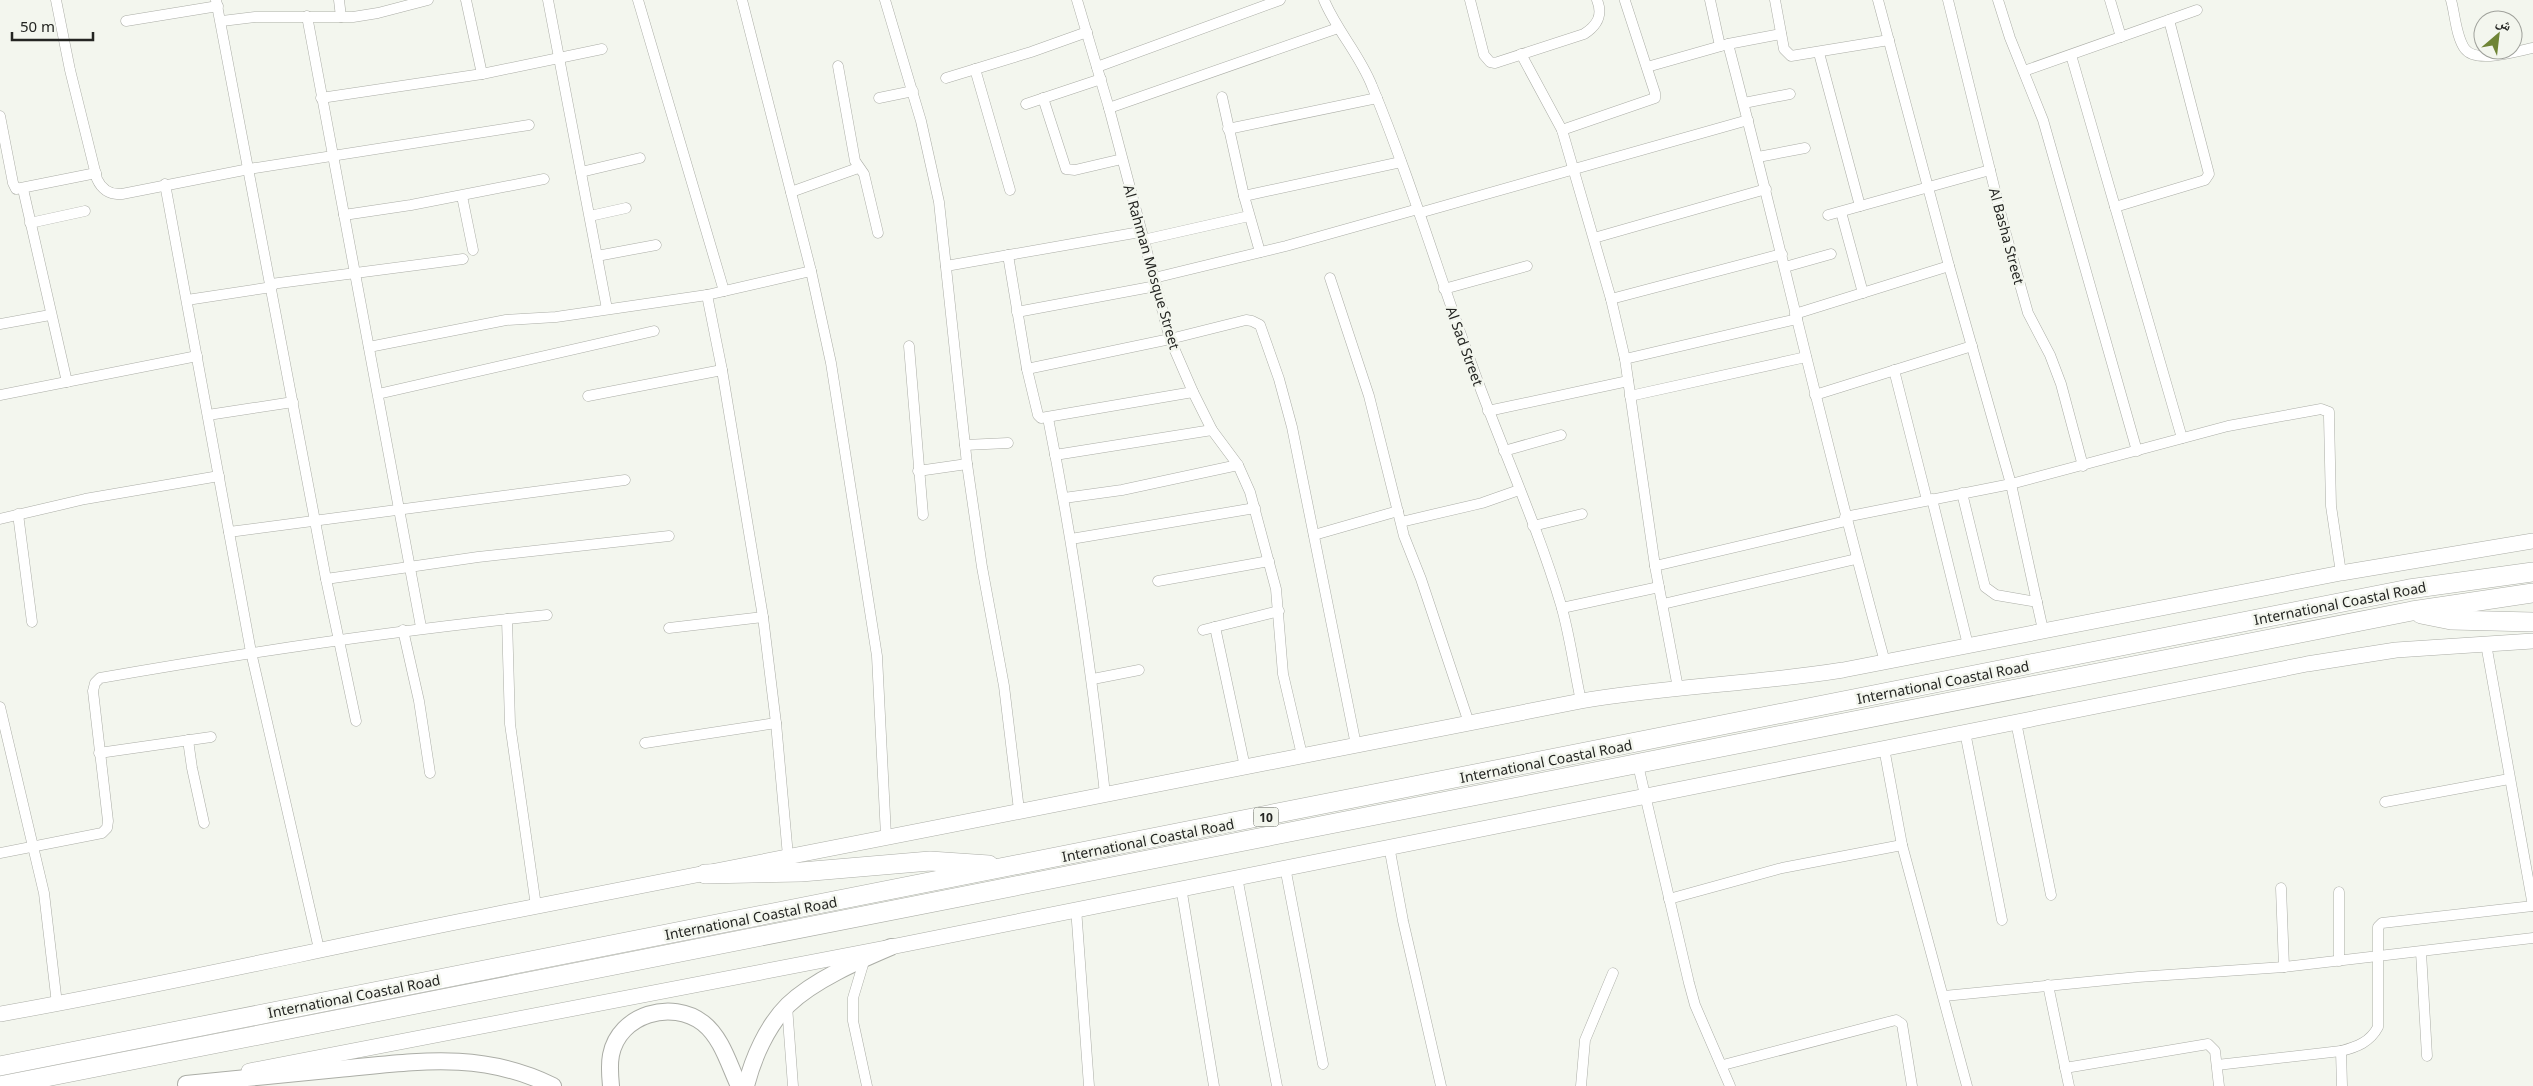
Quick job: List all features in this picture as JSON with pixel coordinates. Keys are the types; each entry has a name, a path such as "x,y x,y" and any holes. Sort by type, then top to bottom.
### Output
{"highway":[{"name":"International Coastal Road","path":"0,1066 2409,589 2533,572"},
{"name":"International Coastal Road","path":"0,1086 1638,765 2412,611 2533,593"},
{"path":"2412,611 2451,620 2533,622"},
{"path":"705,874 801,872 930,861 1008,867"}],"main road":[{"path":"746,1086 758,1051 787,1006 804,992 864,958 891,947"},
{"path":"611,1086 611,1055 623,1032 644,1016 670,1011 696,1019 710,1030 720,1044 739,1086"},
{"path":"180,1085 439,1059 492,1065 532,1077 553,1086"}],"street":[{"path":"56,0 70,70 96,173 102,188 116,194 249,169 529,124"},
{"path":"339,0 342,17"},
{"path":"222,21 255,17 342,17 378,13 428,0"},
{"path":"466,0 482,74"},
{"path":"548,0 561,59 607,310"},
{"path":"638,0 724,291"},
{"path":"742,0 791,192 831,363 876,647 886,836"},
{"path":"885,0 913,91 934,175 946,266 967,464 983,576 1004,686 1019,810"},
{"name":"Al Rahman Mosque Street","path":"1077,0 1109,108 1170,339 1212,430 1238,465 1255,508 1280,611 1283,674 1302,756"},
{"path":"1097,67 1280,0"},
{"name":"Al Sad Street","path":"1324,0 1338,28 1363,65 1419,211 1488,411 1533,526 1562,608 1581,701"},
{"path":"1470,0 1486,59 1494,63 1584,34 1593,28 1599,20 1601,10 1597,0"},
{"path":"1710,0 1744,103 1856,559 1885,662"},
{"path":"1775,0 1784,49 1791,56 1819,53 1888,40"},
{"path":"1878,0 1948,266 2011,484 2044,630"},
{"name":"Al Basha Street","path":"1948,0 2028,313 2056,371 2083,466"},
{"path":"1998,0 2010,38 2043,120 2137,450"},
{"path":"2110,0 2121,37"},
{"path":"2451,0 2465,49 2476,56 2483,57 2533,48"},
{"path":"1562,130 1653,100 1655,94 1625,1"},
{"path":"126,21 217,3 222,21 326,578 356,721"},
{"path":"2024,71 2197,10"},
{"path":"307,16 422,627"},
{"path":"2115,207 2205,180 2209,174 2169,20"},
{"path":"1109,108 1338,28"},
{"path":"946,78 1087,32"},
{"path":"1647,67 1724,45 1781,34"},
{"path":"321,98 482,74 602,49"},
{"path":"1819,53 1860,206"},
{"path":"1521,54 1562,130 1594,238 1625,359 1655,566 1678,688"},
{"path":"2071,55 2182,438"},
{"path":"838,66 844,106 858,168 864,174 878,232"},
{"path":"975,70 1010,190"},
{"path":"1026,104 1101,79"},
{"path":"879,98 913,91"},
{"path":"1744,103 1790,94"},
{"path":"1043,98 1066,169 1075,170 1122,159"},
{"path":"1222,98 1244,196 1260,252"},
{"path":"1228,129 1377,98"},
{"path":"0,116 13,183 16,189 96,173"},
{"path":"1017,312 1155,282 1748,120"},
{"path":"1758,157 1805,148"},
{"path":"581,172 640,158"},
{"path":"1244,196 1401,162"},
{"path":"791,192 858,168"},
{"path":"1828,216 1990,170"},
{"path":"344,215 462,196 544,179"},
{"path":"165,184 251,652 319,949"},
{"path":"23,189 50,315 67,382"},
{"path":"1594,238 1766,189"},
{"path":"462,196 474,250"},
{"path":"590,216 626,208"},
{"path":"30,223 85,211"},
{"path":"1841,212 1863,293"},
{"path":"946,266 1142,236 1249,216"},
{"path":"597,256 656,245"},
{"path":"1610,299 1782,254"},
{"path":"1785,267 1831,254"},
{"path":"1008,255 1028,369 1038,414 1041,418 1193,392"},
{"path":"187,300 355,273 464,259"},
{"path":"1444,288 1527,266"},
{"path":"1625,359 1796,316 1948,266"},
{"path":"369,347 506,320 556,317 707,295 810,272"},
{"path":"1330,278 1367,387 1404,536 1421,579 1469,723"},
{"path":"707,295 722,370 763,617 776,723 788,856"},
{"path":"0,324 50,315"},
{"path":"1028,369 1170,339 1246,320 1260,325 1279,378 1292,427 1356,745"},
{"path":"378,394 654,331"},
{"path":"909,346 923,514"},
{"path":"1815,395 1972,346"},
{"path":"0,395 197,356"},
{"path":"1630,396 1806,357"},
{"path":"588,396 722,370"},
{"path":"1894,370 1968,646"},
{"path":"1488,411 1628,381"},
{"path":"208,415 293,402"},
{"path":"1655,566 1846,519 2011,484 2182,438 2274,416 2326,410 2329,412 2331,434 2330,506 2341,573"},
{"path":"1048,418 1071,539 1092,679 1105,794"},
{"path":"1056,455 1212,430"},
{"path":"1504,451 1561,435"},
{"path":"965,445 1008,443"},
{"path":"918,471 967,464"},
{"path":"1064,498 1132,488 1238,465"},
{"path":"0,518 85,500 219,476"},
{"path":"229,532 625,480"},
{"path":"1401,522 1482,503 1519,490"},
{"path":"1962,493 1986,587 1996,595 2037,602"},
{"path":"1071,539 1255,508"},
{"path":"1314,534 1398,511"},
{"path":"18,514 32,622"},
{"path":"1533,526 1582,514"},
{"path":"326,578 410,568 478,557 669,536"},
{"path":"0,1014 164,984 319,949 705,874 886,836 1581,701 1678,688 1784,678 1885,662 2341,573 2533,541"},
{"path":"1662,604 1856,559"},
{"path":"1158,581 1268,560"},
{"path":"1562,608 1659,587"},
{"path":"1203,630 1280,611"},
{"path":"0,853 102,833 107,828 108,821 93,691 97,680 340,638 422,627 547,615"},
{"path":"669,628 763,617"},
{"path":"507,619 509,715 536,906"},
{"path":"1215,627 1245,766"},
{"path":"403,630 419,701 430,773"},
{"path":"180,1085 891,947 1181,887 1646,797 2352,656 2441,646 2533,641"},
{"path":"2217,1065 2341,1052 2364,1043 2378,1027 2378,928 2382,923 2533,906 2530,876 2509,779 2486,644"},
{"path":"1092,679 1139,670"},
{"path":"0,708 44,893 57,1004"},
{"path":"2016,722 2050,895"},
{"path":"645,743 776,723"},
{"path":"1965,732 2002,920"},
{"path":"100,754 211,736"},
{"path":"188,740 204,823"},
{"path":"1884,748 1902,845 1967,1086"},
{"path":"1638,765 1695,1005 1723,1065 1730,1086"},
{"path":"2385,802 2509,779"},
{"path":"1670,899 1782,868 1902,845"},
{"path":"1389,846 1403,920 1441,1086"},
{"path":"1285,867 1323,1064"},
{"path":"1236,877 1266,1022 1277,1086"},
{"path":"1181,887 1214,1086"},
{"path":"2281,888 2284,967"},
{"path":"2339,892 2339,961"},
{"path":"1076,908 1089,1086"},
{"path":"1944,996 2048,985 2284,967 2533,938"},
{"path":"2421,952 2428,1056"},
{"path":"864,958 853,998 853,1021 867,1086"},
{"path":"1581,1086 1585,1040 1613,973"},
{"path":"2048,985 2069,1086"},
{"path":"787,1006 793,1086"},
{"path":"1723,1065 1896,1020 1902,1024 1912,1086"},
{"path":"2065,1068 2203,1044 2213,1046 2220,1086"},
{"path":"2341,1052 2342,1086"}]}
